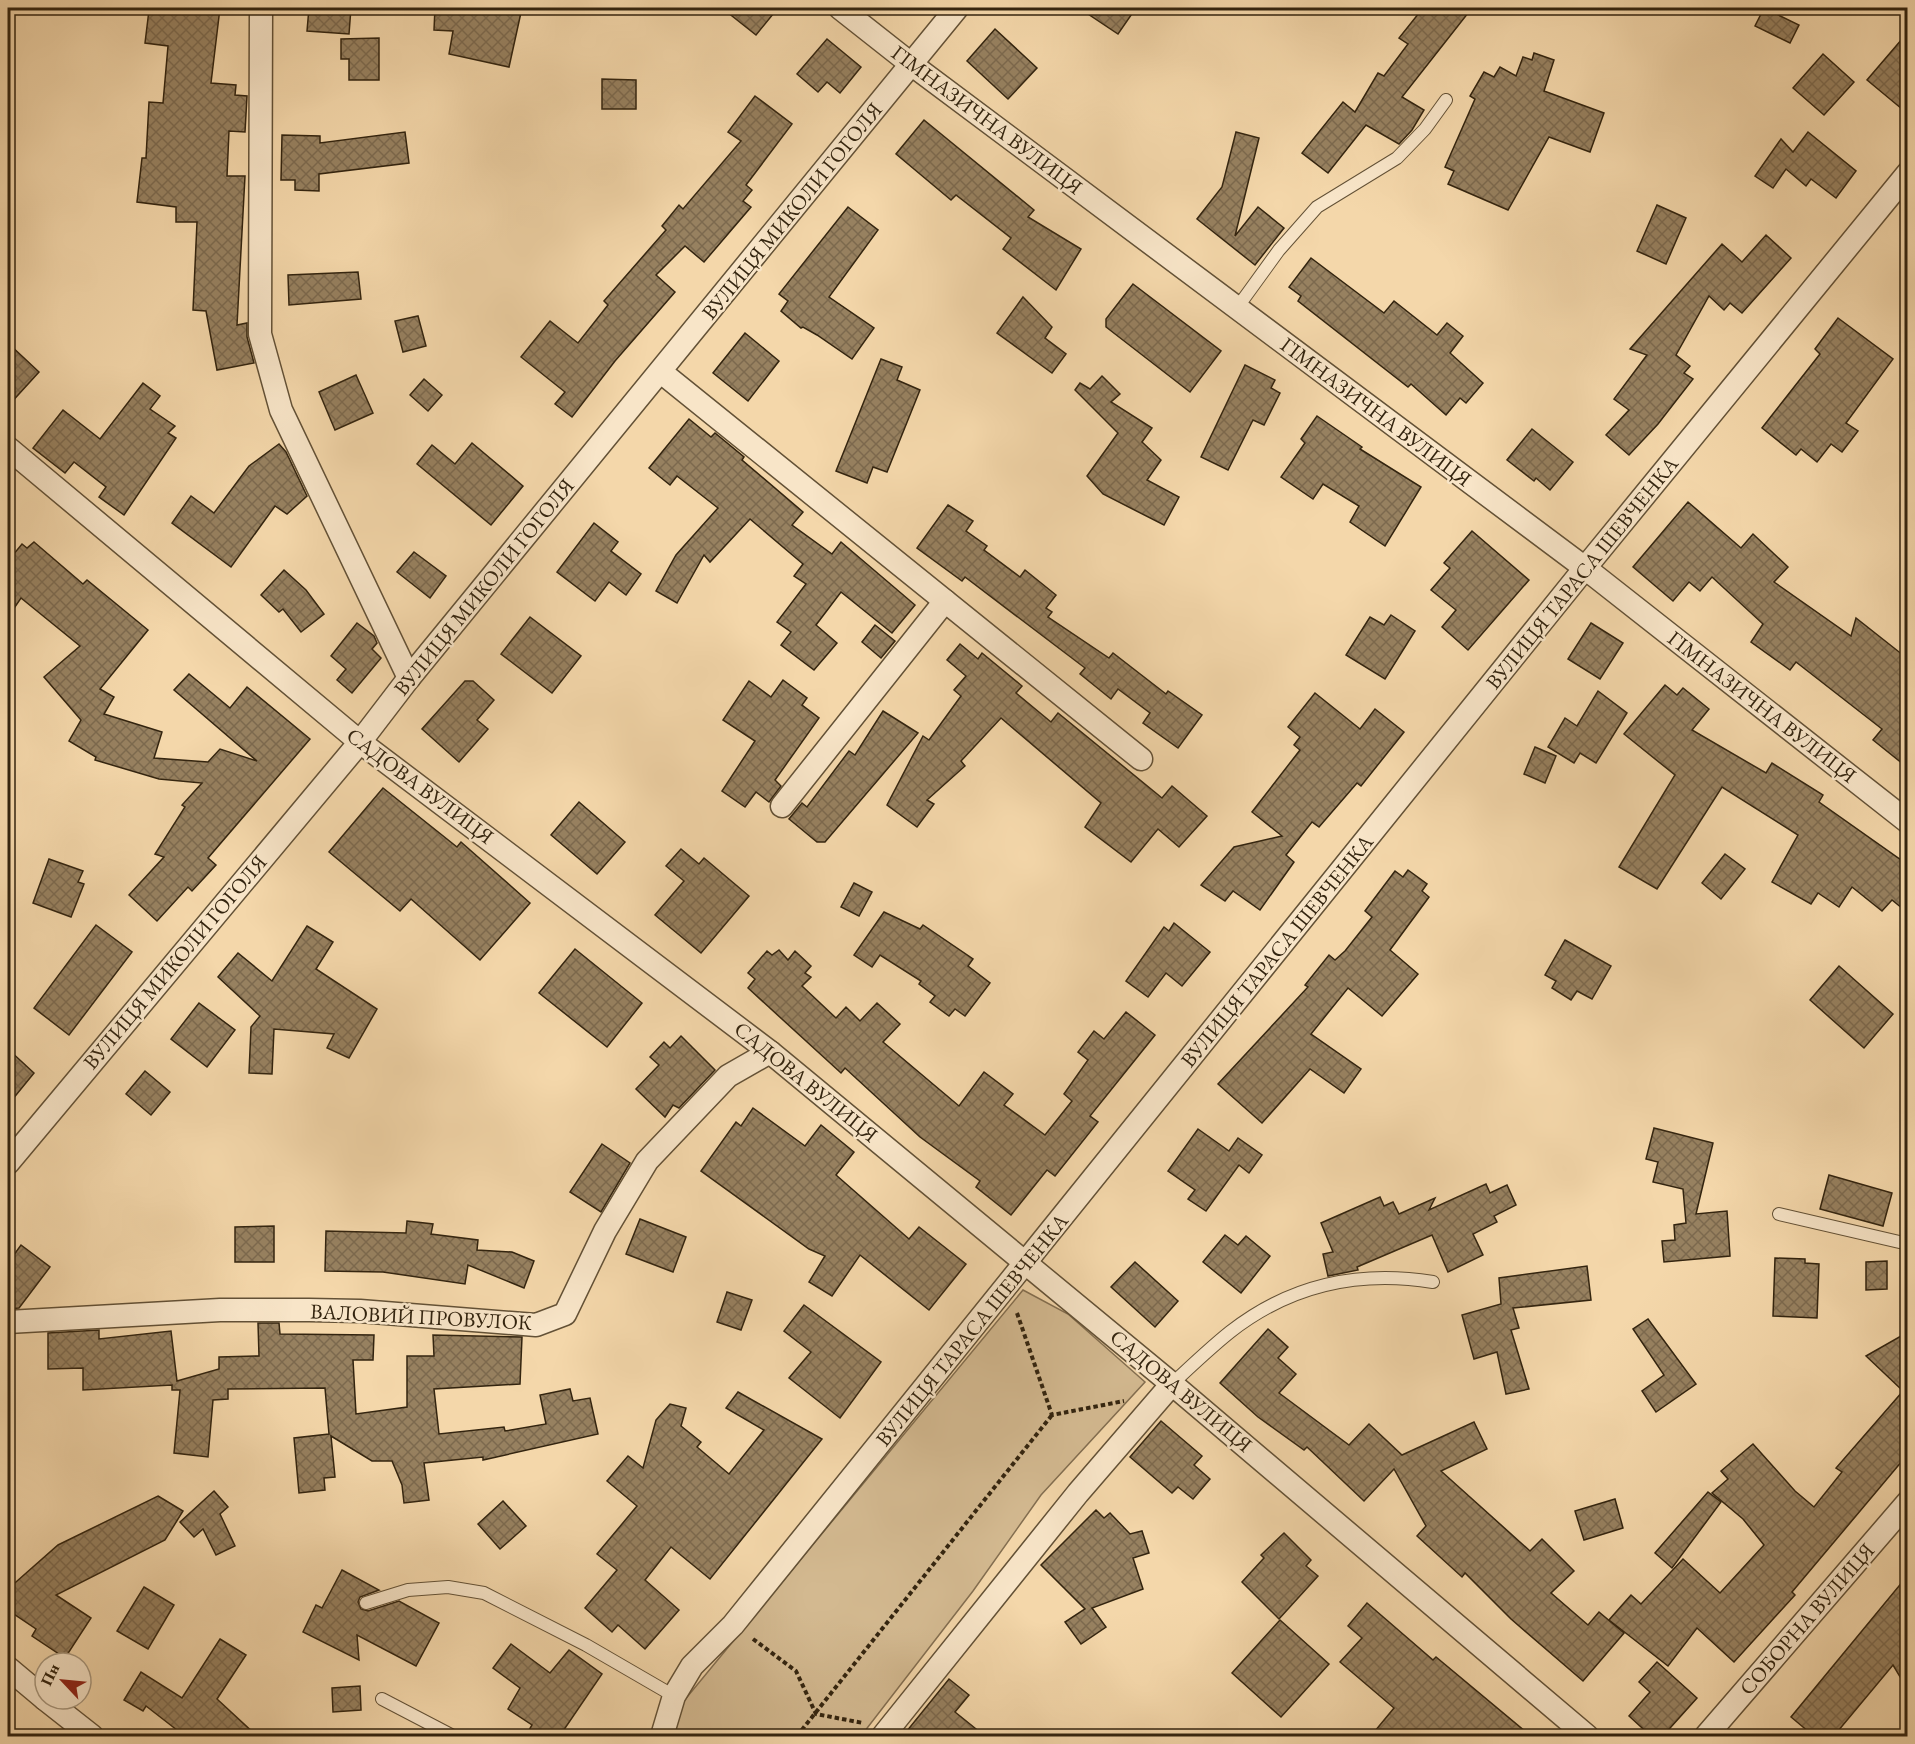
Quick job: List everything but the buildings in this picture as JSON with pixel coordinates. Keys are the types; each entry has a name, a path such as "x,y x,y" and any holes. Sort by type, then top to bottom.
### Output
{"street":[{"path":"261,8 260,334 281,410 409,678"},
{"name":"ГІМНАЗИЧНА ВУЛИЦЯ","path":"840,8 911,64 1585,568 1908,822"},
{"name":"ВУЛИЦЯ МИКОЛИ ГОГОЛЯ","path":"8,1163 360,742 409,678 957,8"},
{"name":"ВУЛИЦЯ ТАРАСА ШЕВЧЕНКА","path":"662,1737 674,1696 692,1666 733,1625 1008,1287 1585,568 1908,173"},
{"path":"661,372 1142,759"},
{"name":"САДОВА ВУЛИЦЯ","path":"10,456 360,742 770,1052 1027,1262 1167,1389 1587,1737"},
{"path":"782,806 945,601"},
{"name":"ВАЛОВИЙ ПРОВУЛОК","path":"8,1322 220,1310 286,1310 360,1311 536,1326 566,1314 605,1230 647,1161 728,1076 770,1052"},
{"path":"887,1732 1077,1493 1167,1389"},
{"name":"СОБОРНА ВУЛИЦЯ","path":"1706,1737 1908,1502"},
{"path":"8,1668 33,1689"},
{"path":"60,1711 92,1737"}],"lane":[{"path":"1237,308 1279,250 1317,207 1397,158 1425,129 1446,100"},
{"path":"1779,1214 1908,1244"},
{"path":"1167,1389 1230,1332 1271,1305 1296,1295 1357,1278 1397,1276 1433,1282"},
{"path":"366,1603 408,1590 448,1587 484,1593 586,1646 674,1696"},
{"path":"382,1699 453,1737"}],"path":[{"path":"1008,1287 1052,1415"},
{"path":"797,1737 1052,1415 1167,1389"},
{"path":"733,1625 796,1671 816,1714"},
{"path":"816,1714 887,1732"}],"shaded area":[{"path":"1023,1290 1068,1314 1145,1382 1041,1495 973,1591 861,1736 670,1736 678,1708"}]}
